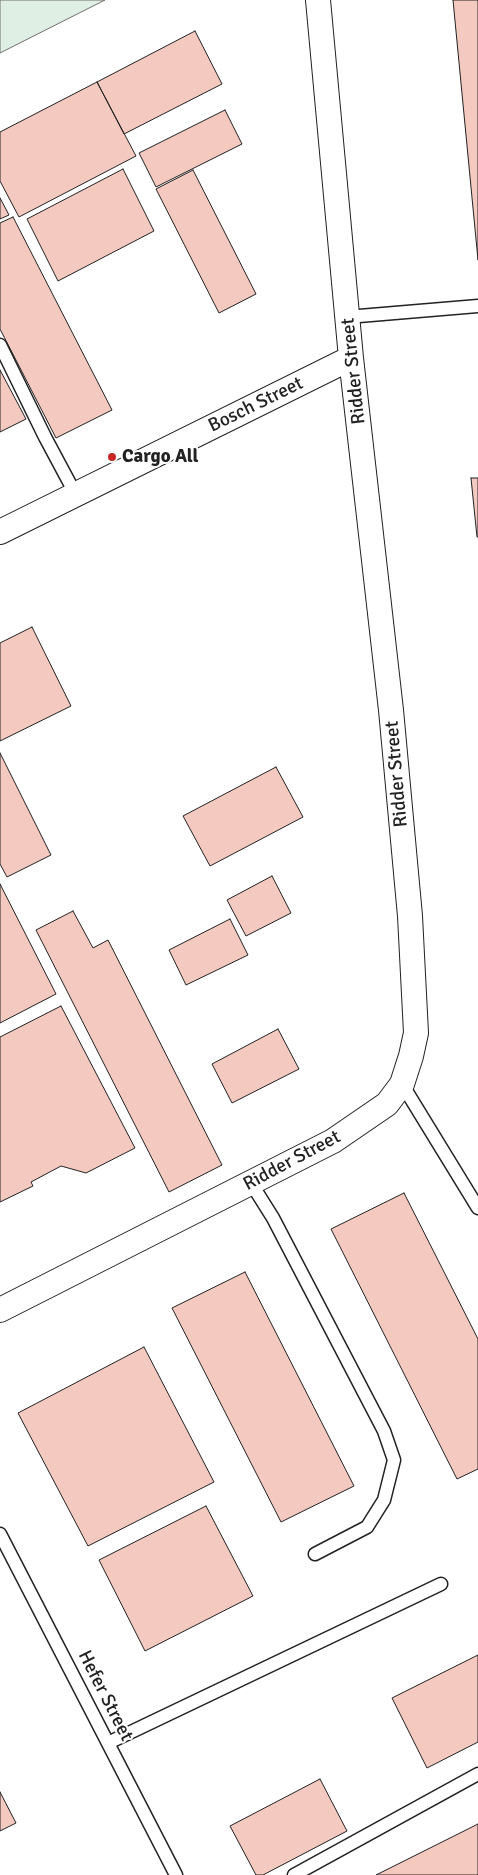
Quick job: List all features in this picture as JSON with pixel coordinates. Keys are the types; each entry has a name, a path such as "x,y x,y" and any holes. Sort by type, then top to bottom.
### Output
{"street":[{"name":"Ridder Street","path":"0,1310 333,1141 371,1118 387,1104 402,1084 416,1033 416,996 392,720 347,316 318,0"},
{"name":"Bosch Street","path":"0,532 352,358"}],"lane":[{"path":"347,316 478,306"},
{"path":"0,345 45,438 76,495"},
{"path":"402,1084 476,1201"},
{"path":"250,1183 273,1218 375,1414 394,1460 384,1500 367,1527 315,1554"},
{"name":"Hefer Street","path":"0,1534 176,1875"},
{"path":"108,1743 440,1584"},
{"path":"294,1875 478,1774"}],"green space":[{"path":"0,0 105,0 0,53"}],"building":[{"path":"453,0 478,0 478,260"},
{"path":"195,31 222,84 124,134 97,82"},
{"path":"97,82 136,156 19,217 0,181 0,132"},
{"path":"225,110 242,144 156,187 139,153"},
{"path":"123,169 154,231 58,281 27,219"},
{"path":"193,170 256,294 219,313 156,189"},
{"path":"0,198 9,215 0,219"},
{"path":"13,217 112,410 56,438 0,329 0,223"},
{"path":"0,370 26,419 0,432"},
{"path":"471,478 478,478 478,537 477,537"},
{"path":"32,627 71,706 0,741 0,643"},
{"path":"0,753 51,855 7,877 0,864"},
{"path":"276,767 303,817 210,866 183,816"},
{"path":"272,876 291,913 246,936 227,900"},
{"path":"0,884 56,994 0,1023"},
{"path":"73,911 93,948 108,940 222,1165 169,1192 36,930"},
{"path":"230,919 248,955 186,985 169,950"},
{"path":"61,1006 135,1148 86,1173 61,1166 31,1182 33,1186 0,1202 0,1037"},
{"path":"278,1029 299,1069 232,1103 212,1064"},
{"path":"404,1193 478,1339 478,1469 457,1479 331,1229"},
{"path":"245,1272 354,1486 281,1522 172,1308"},
{"path":"144,1347 214,1482 88,1546 18,1413"},
{"path":"206,1506 253,1596 145,1651 99,1560"},
{"path":"478,1655 478,1742 427,1768 392,1698"},
{"path":"320,1779 347,1831 263,1875 256,1875 230,1826"},
{"path":"0,1792 16,1823 0,1831"},
{"path":"478,1824 478,1875 376,1875"}],"place":[{"name":"Cargo All","path":"112,457"}]}
